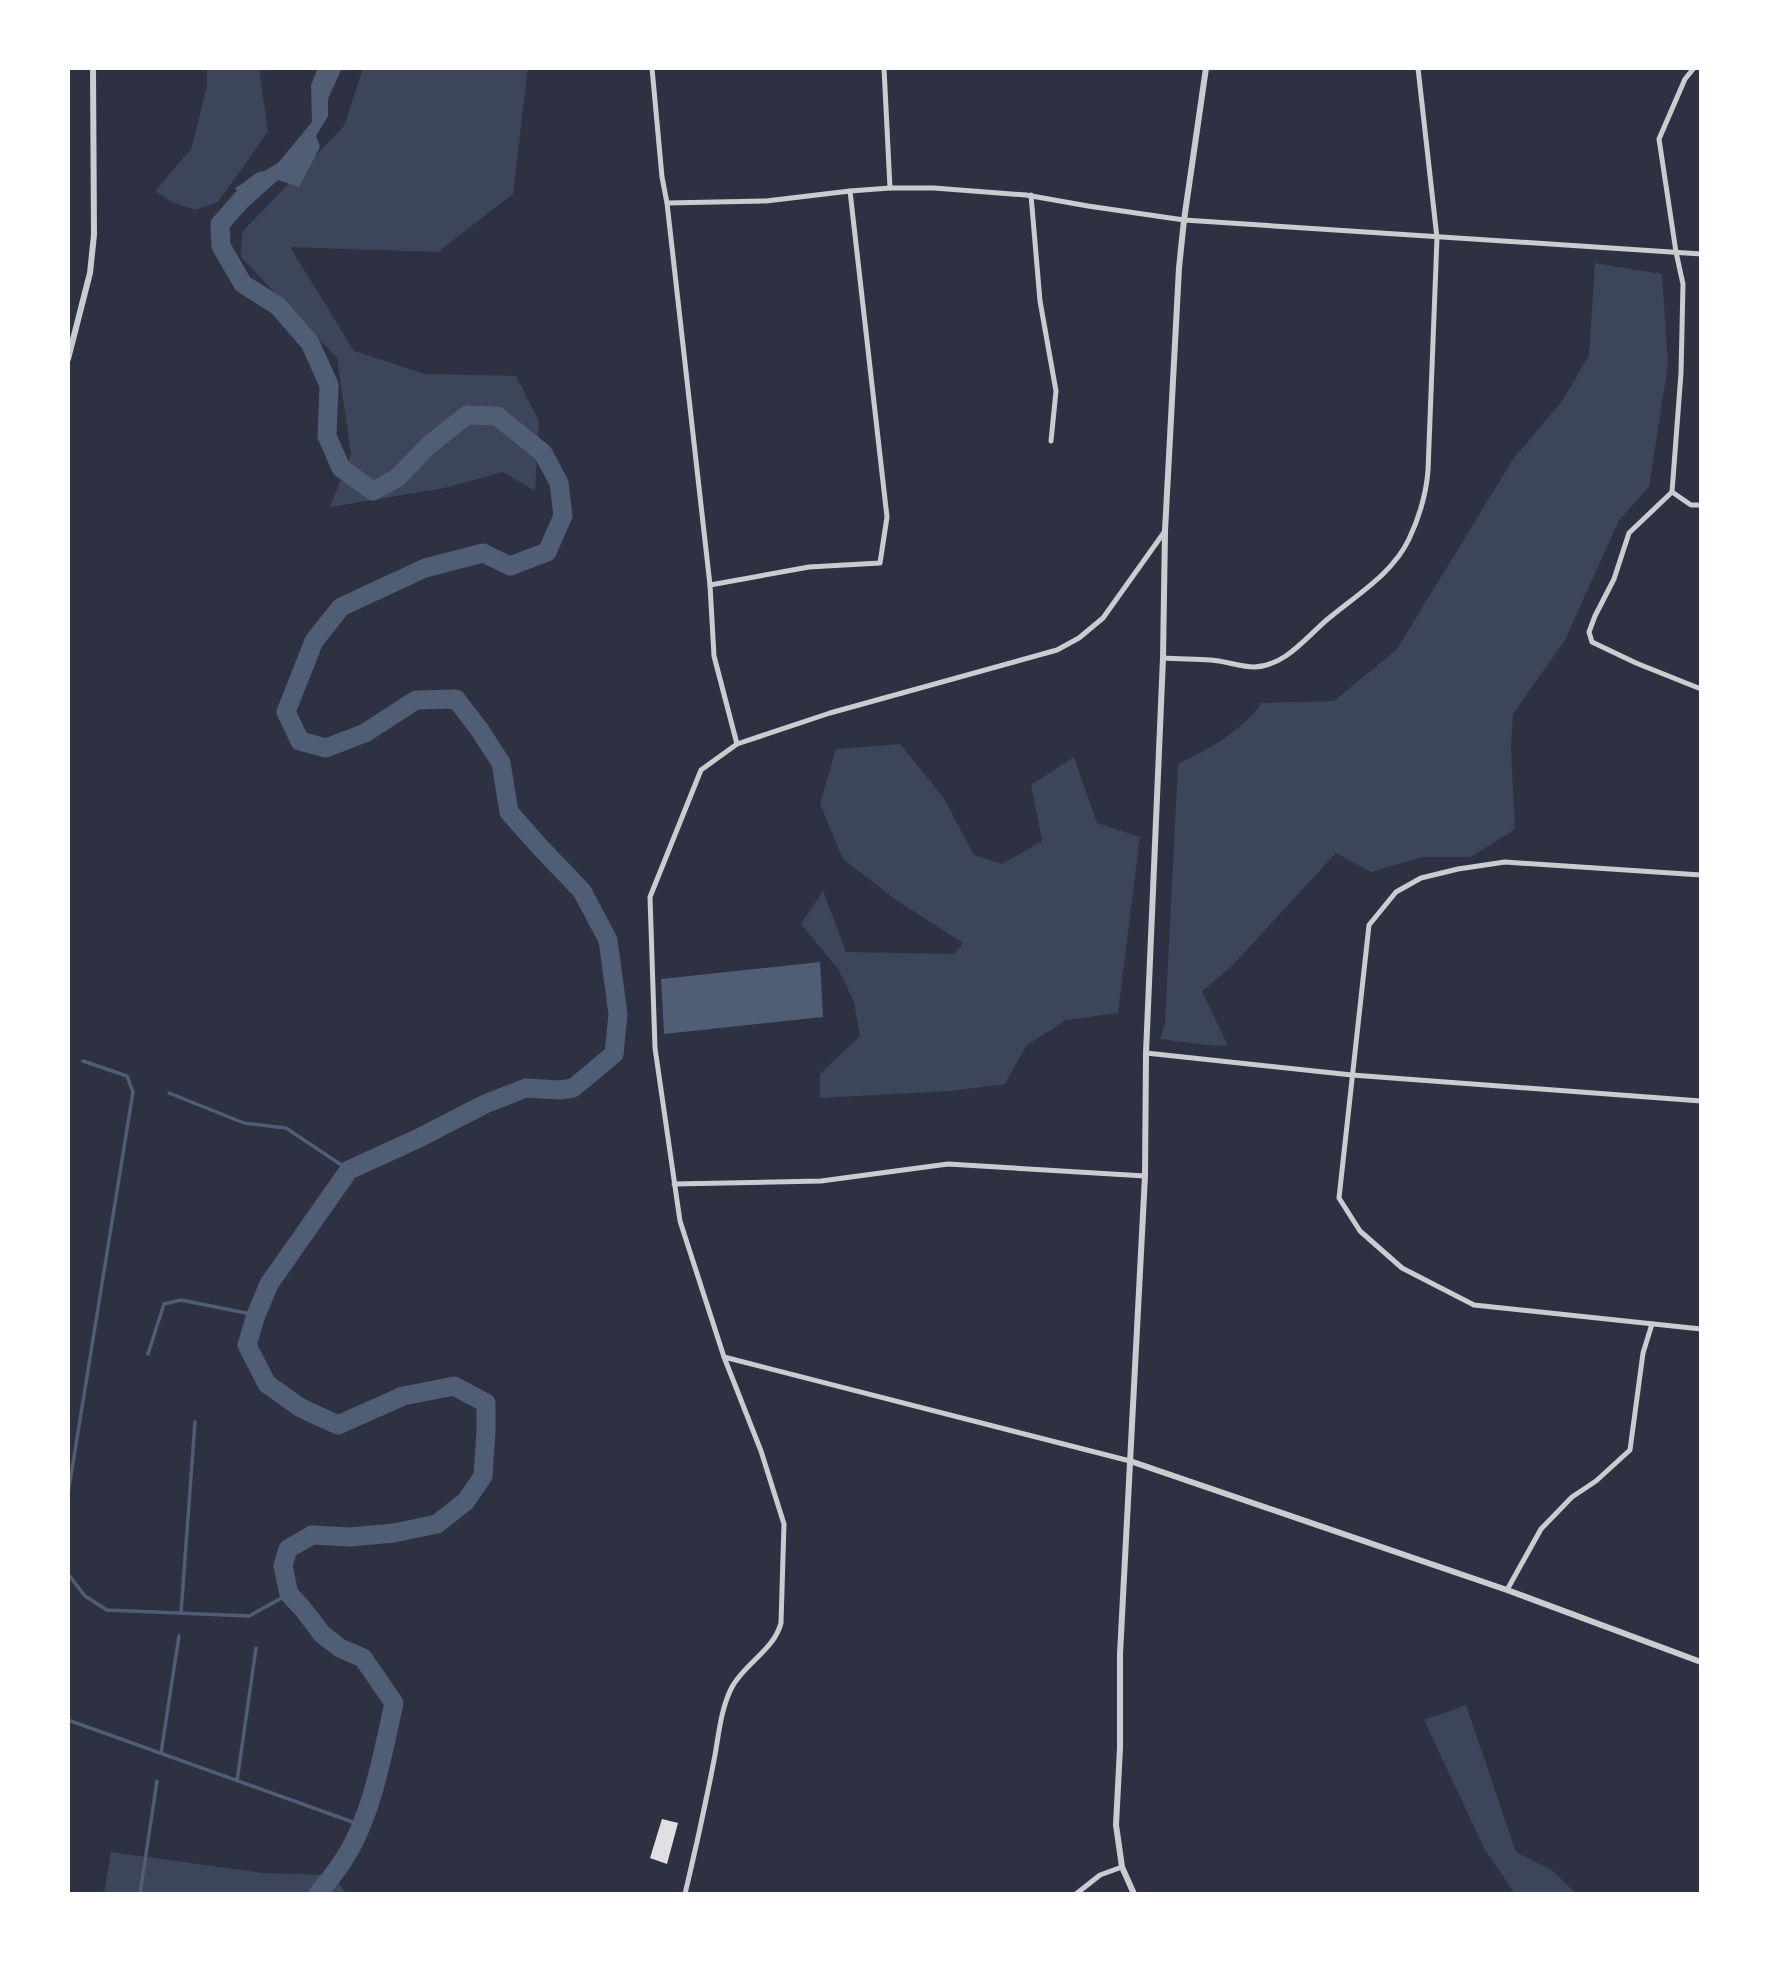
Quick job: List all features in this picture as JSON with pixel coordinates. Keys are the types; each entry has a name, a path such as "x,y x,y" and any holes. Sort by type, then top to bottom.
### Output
{"street":[{"path":"68,359 90,273 94,235 93,68"},
{"path":"652,68 662,177 710,585 714,656 737,744"},
{"path":"884,68 890,188"},
{"path":"1135,1894 1122,1867 1116,1825 1120,1654 1145,1176 1146,1053 1163,658 1164,531 1179,268 1206,68"},
{"path":"1163,658 1210,660 1254,667 1278,661 1367,588 1391,565 1409,540 1427,481 1437,238 1418,68"},
{"path":"1694,68 1685,79 1658,139 1683,284 1681,373 1672,492 1629,533 1614,579 1589,632 1592,642 1701,689"},
{"path":"667,203 766,201 850,191 934,188 1031,195 1184,220 1701,254"},
{"path":"710,585 809,567 880,563 887,517 850,191"},
{"path":"1031,195 1040,300 1056,391 1051,441"},
{"path":"1672,492 1691,505 1701,505"},
{"path":"685,1894 719,1727 728,1698 744,1671 778,1635 783,1586 784,1524 761,1451 724,1357 680,1221 654,1048 650,897 701,770 737,744 831,713 1057,650 1079,638 1103,618 1164,531"},
{"path":"1701,875 1505,862 1421,878 1396,892 1369,925 1339,1198 1360,1231 1402,1268 1474,1305 1701,1329"},
{"path":"1146,1053 1352,1075 1701,1101"},
{"path":"674,1184 821,1181 947,1164 1145,1176"},
{"path":"1507,1590 1541,1529 1572,1497 1596,1481 1630,1450 1643,1353 1651,1324"},
{"path":"724,1357 1130,1461 1507,1590 1701,1662"},
{"path":"1076,1894 1100,1875 1122,1867"}],"shaded area":[{"path":"207,68 259,68 268,132 218,202 195,210 172,202 155,191 191,149 207,86"},
{"path":"318,68 342,68 328,99 328,116 316,136 320,147 299,187 278,180 248,207 235,188 278,163 312,122 311,85"},
{"path":"363,68 528,68 513,194 438,252 290,247 354,351 425,374 516,376 539,421 535,491 503,472 444,488 330,507 351,454 337,358 241,257 242,232 344,126"},
{"path":"1595,263 1662,274 1668,365 1649,487 1619,520 1565,640 1513,714 1511,748 1515,829 1471,857 1423,857 1371,872 1336,853 1229,969 1202,991 1228,1046 1160,1039 1165,1023 1178,764 1235,730 1261,703 1334,701 1397,649 1513,459 1563,400 1589,355"},
{"path":"900,744 943,797 974,855 1002,864 1042,841 1031,785 1074,757 1097,823 1140,837 1118,1013 1066,1020 1026,1046 1005,1084 951,1091 820,1098 820,1074 860,1036 854,1002 838,969 801,924 823,891 846,952 954,954 963,943 896,900 843,859 820,804 836,749"},
{"path":"820,962 823,1017 664,1034 661,979"},
{"path":"1466,1705 1516,1852 1553,1871 1576,1894 1515,1894 1484,1848 1424,1720"},
{"path":"111,1852 263,1873 334,1875 346,1894 104,1894"}],"building":[{"path":"662,1819 678,1823 667,1864 650,1858"}],"waterway":[{"path":"262,181 251,189 220,224 221,246 243,284 278,306 310,343 329,385 327,436 341,468 373,491 397,478 429,445 467,415 497,416 543,453 559,483 563,516 547,552 510,566 483,553 425,568 341,607 314,641 286,712 300,741 326,748 365,733 416,700 456,699 501,763 509,812 582,891 608,940 618,1014 614,1054 573,1088 526,1088 485,1104 349,1170 269,1284 256,1315 247,1345 267,1384 301,1408 338,1425 403,1396 454,1386 486,1403 483,1476 466,1501 437,1524 394,1533 350,1537 312,1535 288,1549 283,1566 289,1594 322,1634 340,1648 363,1658 394,1703 381,1763 362,1824 341,1863 318,1894"},
{"path":"68,1494 133,1092 127,1076 83,1061"},
{"path":"169,1093 244,1123 286,1128 349,1170"},
{"path":"148,1354 164,1304 181,1300 256,1315"},
{"path":"181,1613 195,1422"},
{"path":"68,1574 85,1596 107,1610 249,1616 289,1594"},
{"path":"161,1753 179,1636"},
{"path":"237,1781 256,1648"},
{"path":"68,1720 361,1825"},
{"path":"140,1894 157,1781"}]}
